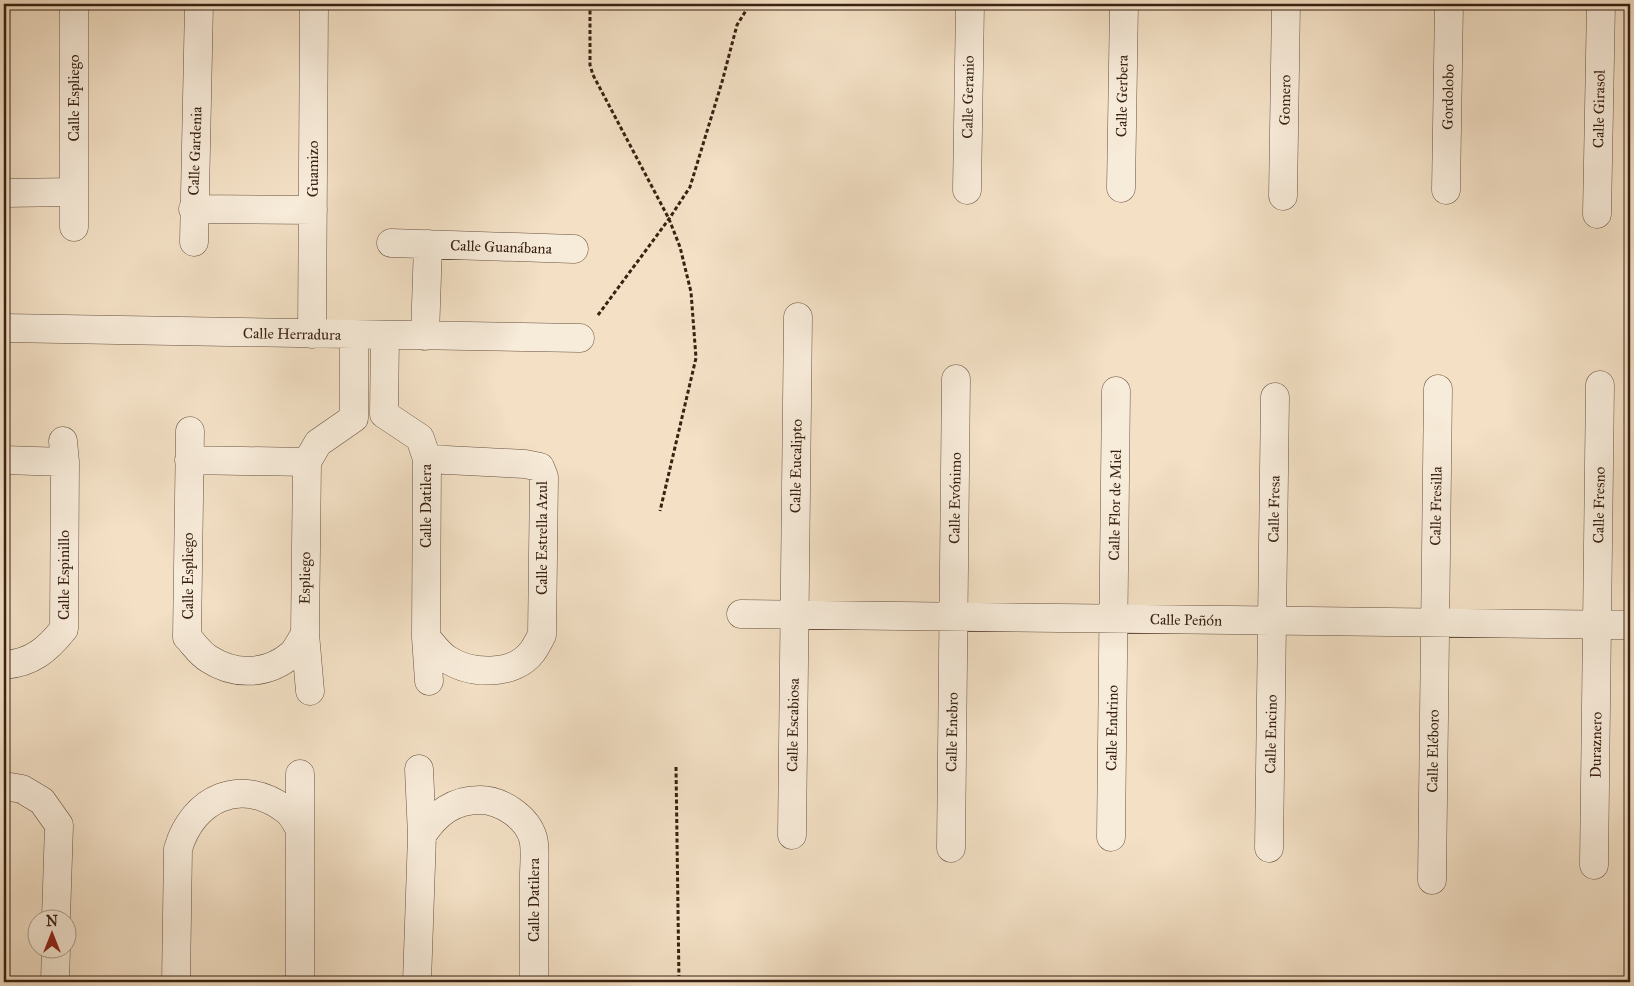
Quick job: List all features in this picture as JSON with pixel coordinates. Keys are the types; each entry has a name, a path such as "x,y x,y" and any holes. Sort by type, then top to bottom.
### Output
{"street":[{"name":"Calle Espliego","path":"74,4 74,227"},
{"name":"Calle Gardenia","path":"199,4 193,209 313,210"},
{"name":"Guamizo","path":"312,334 314,4"},
{"name":"Calle Geranio","path":"967,190 970,4"},
{"name":"Calle Gerbera","path":"1121,188 1124,4"},
{"name":"Gomero","path":"1283,196 1286,4"},
{"name":"Gordolobo","path":"1446,190 1449,4"},
{"name":"Calle Girasol","path":"1598,214 1601,4"},
{"path":"4,193 74,192"},
{"path":"193,209 194,242"},
{"name":"Calle Guanábana","path":"391,243 574,249"},
{"path":"425,336 428,244"},
{"name":"Calle Eucalipto","path":"794,615 798,318"},
{"name":"Calle Herradura","path":"4,328 580,338"},
{"path":"189,460 307,462 318,443 354,418 354,335"},
{"name":"Calle Datilera","path":"385,335 384,414 420,438 427,460 426,637 429,681"},
{"name":"Calle Evónimo","path":"954,617 956,379"},
{"name":"Calle Fresno","path":"1598,625 1600,385"},
{"name":"Calle Fresilla","path":"1435,623 1438,389"},
{"name":"Calle Flor de Miel","path":"1113,619 1116,391"},
{"name":"Calle Fresa","path":"1272,621 1275,397"},
{"name":"Calle Espliego","path":"190,431 187,637 207,658 226,668 244,671 260,670 276,664 293,653 305,634"},
{"name":"Calle Espinillo","path":"4,460 64,451 64,629 49,648 33,658 11,664"},
{"name":"Calle Estrella Azul","path":"426,637 446,658 465,668 482,671 499,670 514,664 532,653 542,635 544,477 540,467 525,464 427,460"},
{"name":"Espliego","path":"307,462 305,634 310,691"},
{"name":"Calle Peñón","path":"741,614 1630,625"},
{"name":"Calle Escabiosa","path":"792,835 794,615"},
{"name":"Calle Enebro","path":"951,848 954,617"},
{"name":"Calle Endrino","path":"1111,837 1113,619"},
{"name":"Calle Encino","path":"1270,848 1272,621"},
{"name":"Calle Eléboro","path":"1432,880 1435,623"},
{"name":"Duraznero","path":"1594,865 1598,625"},
{"path":"417,982 422,835 419,769"},
{"path":"300,774 300,982"},
{"path":"4,786 22,789 42,801 59,825 56,908"},
{"path":"176,982 178,850 184,832 194,818 222,796 235,793 249,794 268,800 288,811 300,829"},
{"name":"Calle Datilera","path":"422,835 442,810 458,802 470,800 497,803 517,814 526,825 534,838 534,982"},
{"path":"55,982 56,958"}],"path":[{"path":"590,4 590,64 593,75 669,219 680,247 691,292 696,358 660,511"},
{"path":"580,338 669,219 695,176 736,25 750,4"},
{"path":"676,767 679,982"}]}
